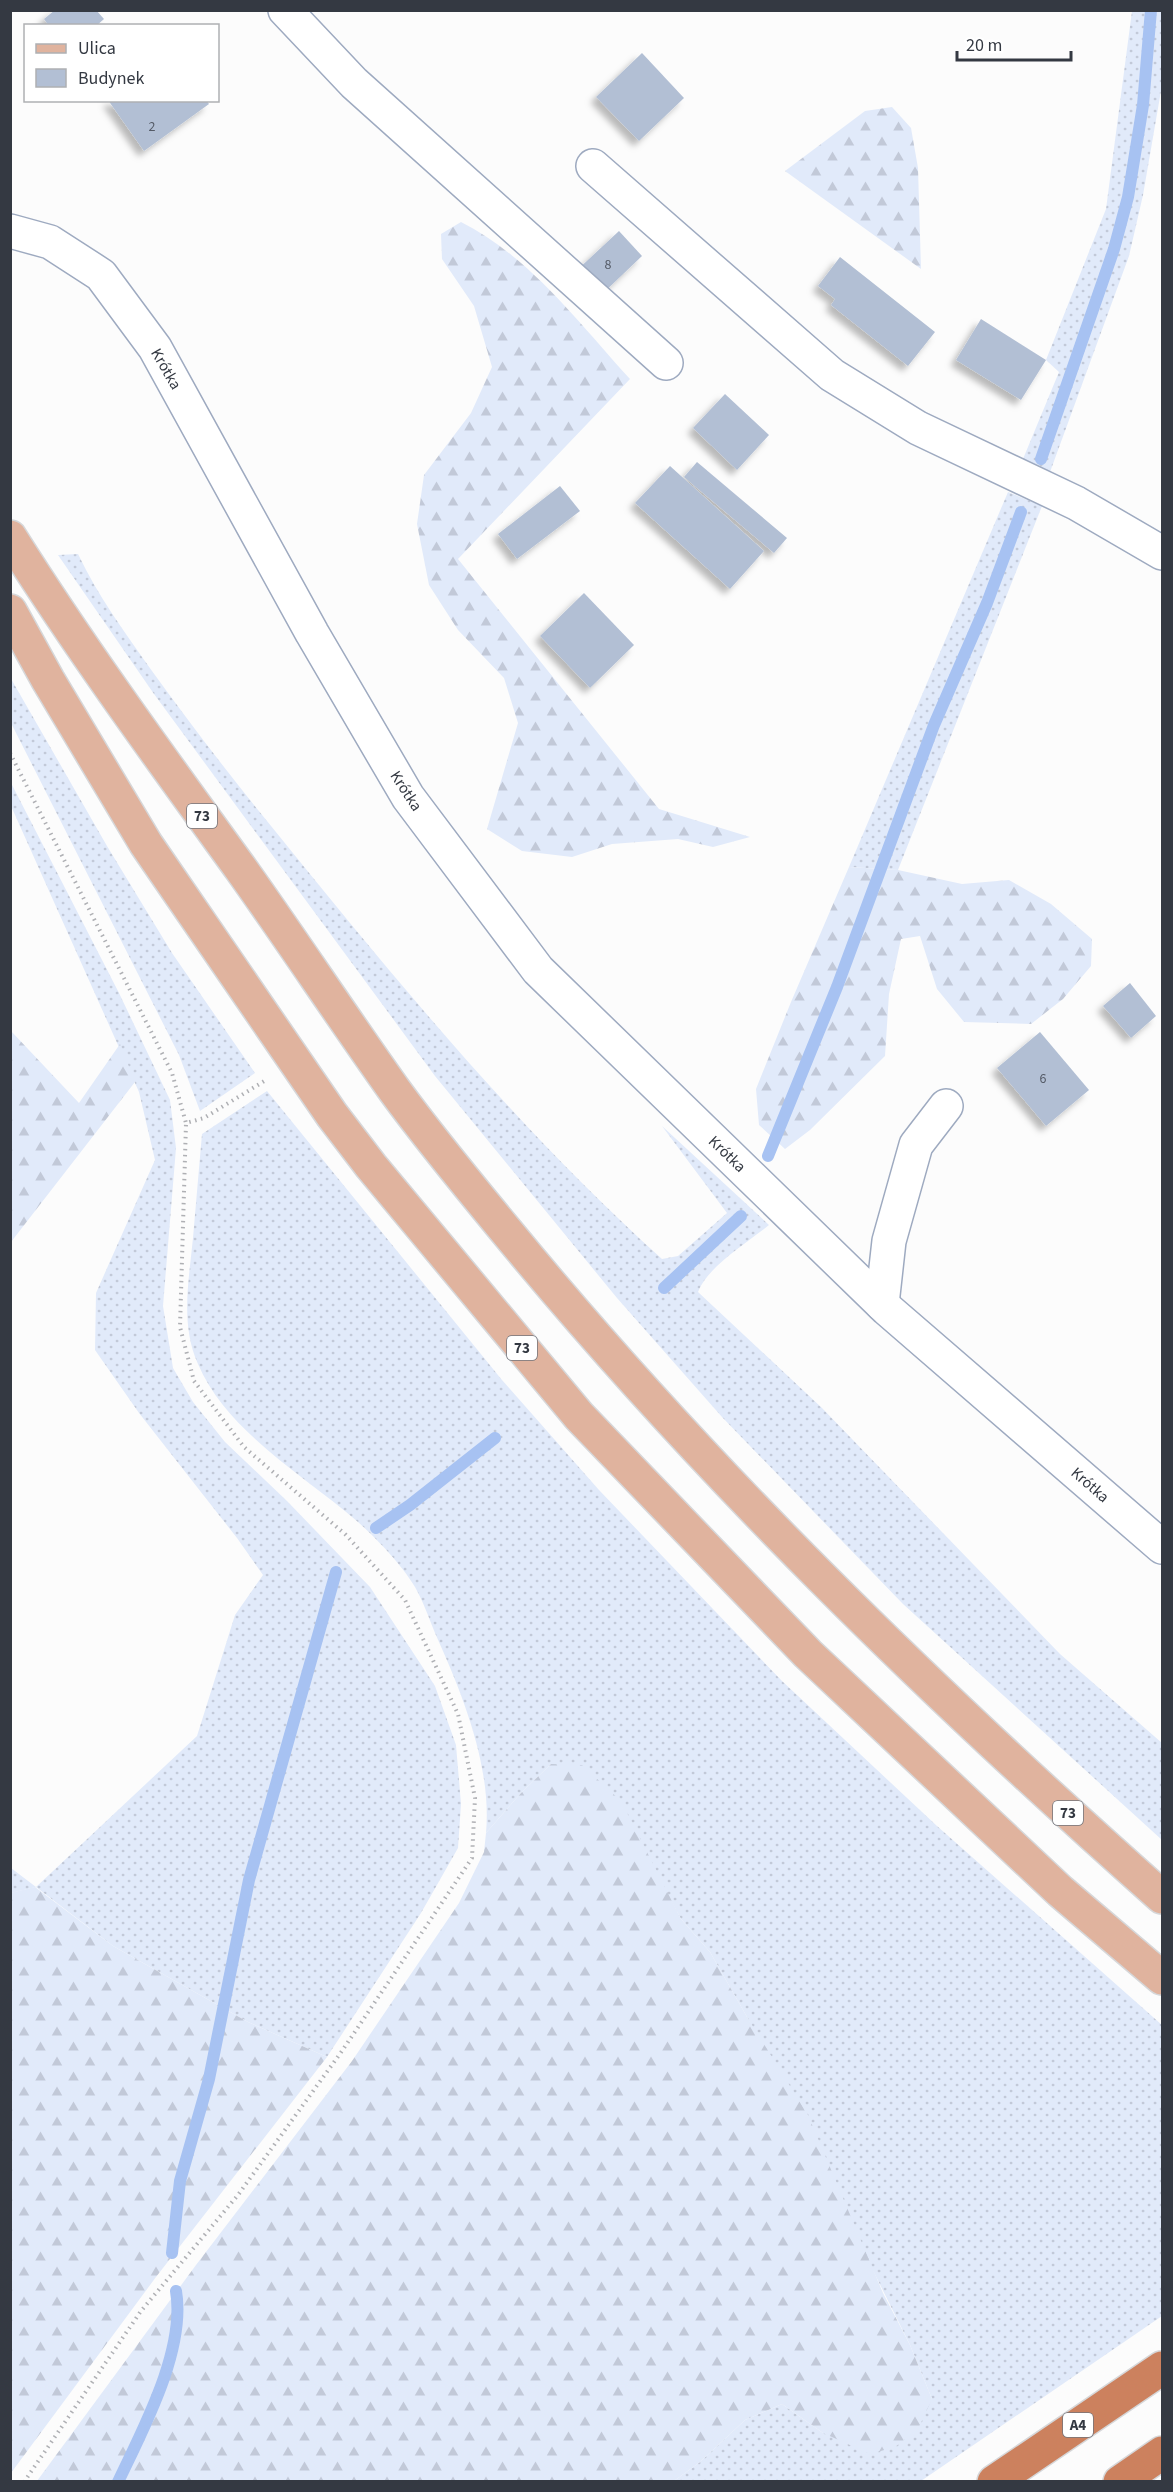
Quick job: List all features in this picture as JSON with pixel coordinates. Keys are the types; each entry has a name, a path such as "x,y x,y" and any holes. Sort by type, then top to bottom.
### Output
{"highway":[{"name":"A4","path":"994,2481 1162,2368"},
{"path":"1120,2481 1162,2453"}],"main road":[{"name":"73","path":"10,537 44,591 119,699 273,914 397,1094 514,1240 619,1364 733,1488 975,1728 1162,1897"},
{"name":"73","path":"10,612 146,844 332,1115 378,1175 579,1416 808,1654 1060,1891 1162,1978"}],"street":[{"path":"285,10 354,83 666,363"},
{"path":"592,166 832,375 918,428 1076,503 1162,553"},
{"name":"Krótka","path":"10,231 50,242 100,275 155,348 312,633 408,798 538,970 882,1304 1162,1547"},
{"path":"882,1304 889,1241 916,1145 946,1106"}],"path":[{"path":"24,2481 141,2312 252,2176 342,2051 472,1858 475,1798 458,1714 405,1600 346,1535 244,1447 194,1381 180,1327 186,1123"}],"green space":[{"path":"1132,11 1162,11 1162,85 1143,195 1129,256 1050,472 1023,459 1059,372 1046,360 1106,209"},
{"path":"892,107 911,128 918,168 921,269 785,171 865,111"},
{"path":"461,222 486,236 531,272 552,292 630,379 458,559 659,809 750,837 713,847 678,839 612,844 572,857 522,851 487,829 518,723 504,678 458,630 429,585 417,524 424,475 471,413 492,367 474,306 442,259 441,234"},
{"path":"1008,492 1042,506 898,870 849,867"},
{"path":"78,554 103,599 142,657 208,747 267,821 456,1048 505,1103 608,1209 662,1259 678,1256 727,1213 662,1126 769,1225 719,1264 710,1273 698,1292 822,1408 1060,1654 1162,1743 1162,1840 903,1604 722,1417 617,1298 435,1076 154,694 58,555"},
{"path":"10,677 107,846 172,953 255,1073 200,1111 179,1055 11,723"},
{"path":"10,781 119,993 170,1100 176,1148 163,1306 173,1368 193,1402 225,1442 287,1501 370,1587 435,1686 456,1745 461,1804 458,1848 421,1913 327,2057 248,2022 113,1946 36,1887 197,1736 235,1615 263,1575 237,1538 139,1413 95,1350 96,1293 155,1160 139,1092 11,806"},
{"path":"849,867 898,870 962,884 1009,880 1051,904 1092,939 1091,966 1063,999 1031,1024 964,1022 937,989 920,936 901,939 889,994 885,1056 810,1130 785,1149 759,1125 756,1089"},
{"path":"11,1031 79,1103 120,1044 135,1082 11,1242"},
{"path":"267,1091 502,1380 599,1490 782,1681 937,1826 1162,2025 1162,2316 921,2481 674,2481 700,2462 745,2420 782,2404 823,2433 932,2399 910,2345 747,2017 710,1952 681,1919 655,1871 551,1764 521,1793 486,1833 487,1808 484,1782 473,1730 455,1680 415,1587 396,1561 365,1529 247,1431 211,1388 198,1364 189,1334 187,1302 202,1134"},
{"path":"551,1764 582,1765 621,1801 681,1919 710,1952 808,2115 883,2293 910,2345 932,2399 918,2429 895,2447 870,2454 823,2433 782,2404 745,2420 700,2462 674,2481 37,2481 196,2265 352,2061 459,1903 484,1852 486,1833 521,1793"},
{"path":"11,1868 36,1887 11,1893"},
{"path":"35,1887 113,1946 248,2022 327,2057 156,2277 11,2473 10,1893"}],"building":[{"path":"55,10 96,10 104,19 98,24 48,24 44,19"},
{"path":"642,53 684,98 639,141 596,97"},
{"path":"109,102 208,102 209,104 144,151"},
{"path":"619,231 642,256 598,298 574,273"},
{"path":"840,257 935,332 908,366 831,305 835,299 818,286"},
{"path":"981,319 1046,360 1021,400 956,360"},
{"path":"725,394 769,435 737,470 693,428"},
{"path":"697,462 787,538 774,553 684,477"},
{"path":"670,466 764,551 730,589 635,503"},
{"path":"560,486 580,511 517,559 498,534"},
{"path":"584,593 634,645 590,688 540,636"},
{"path":"1130,983 1156,1016 1131,1038 1103,1006"},
{"path":"1040,1032 1089,1090 1046,1126 997,1068"}],"waterway":[{"path":"1041,459 1114,249 1128,197 1143,105 1151,10"},
{"path":"768,1156 837,987 934,725 987,603 1021,512"},
{"path":"664,1288 741,1216"},
{"path":"376,1528 410,1505 495,1438"},
{"path":"172,2253 180,2181 209,2079 249,1880 336,1572"},
{"path":"118,2482 150,2414 169,2363 175,2338 176,2291"}]}
